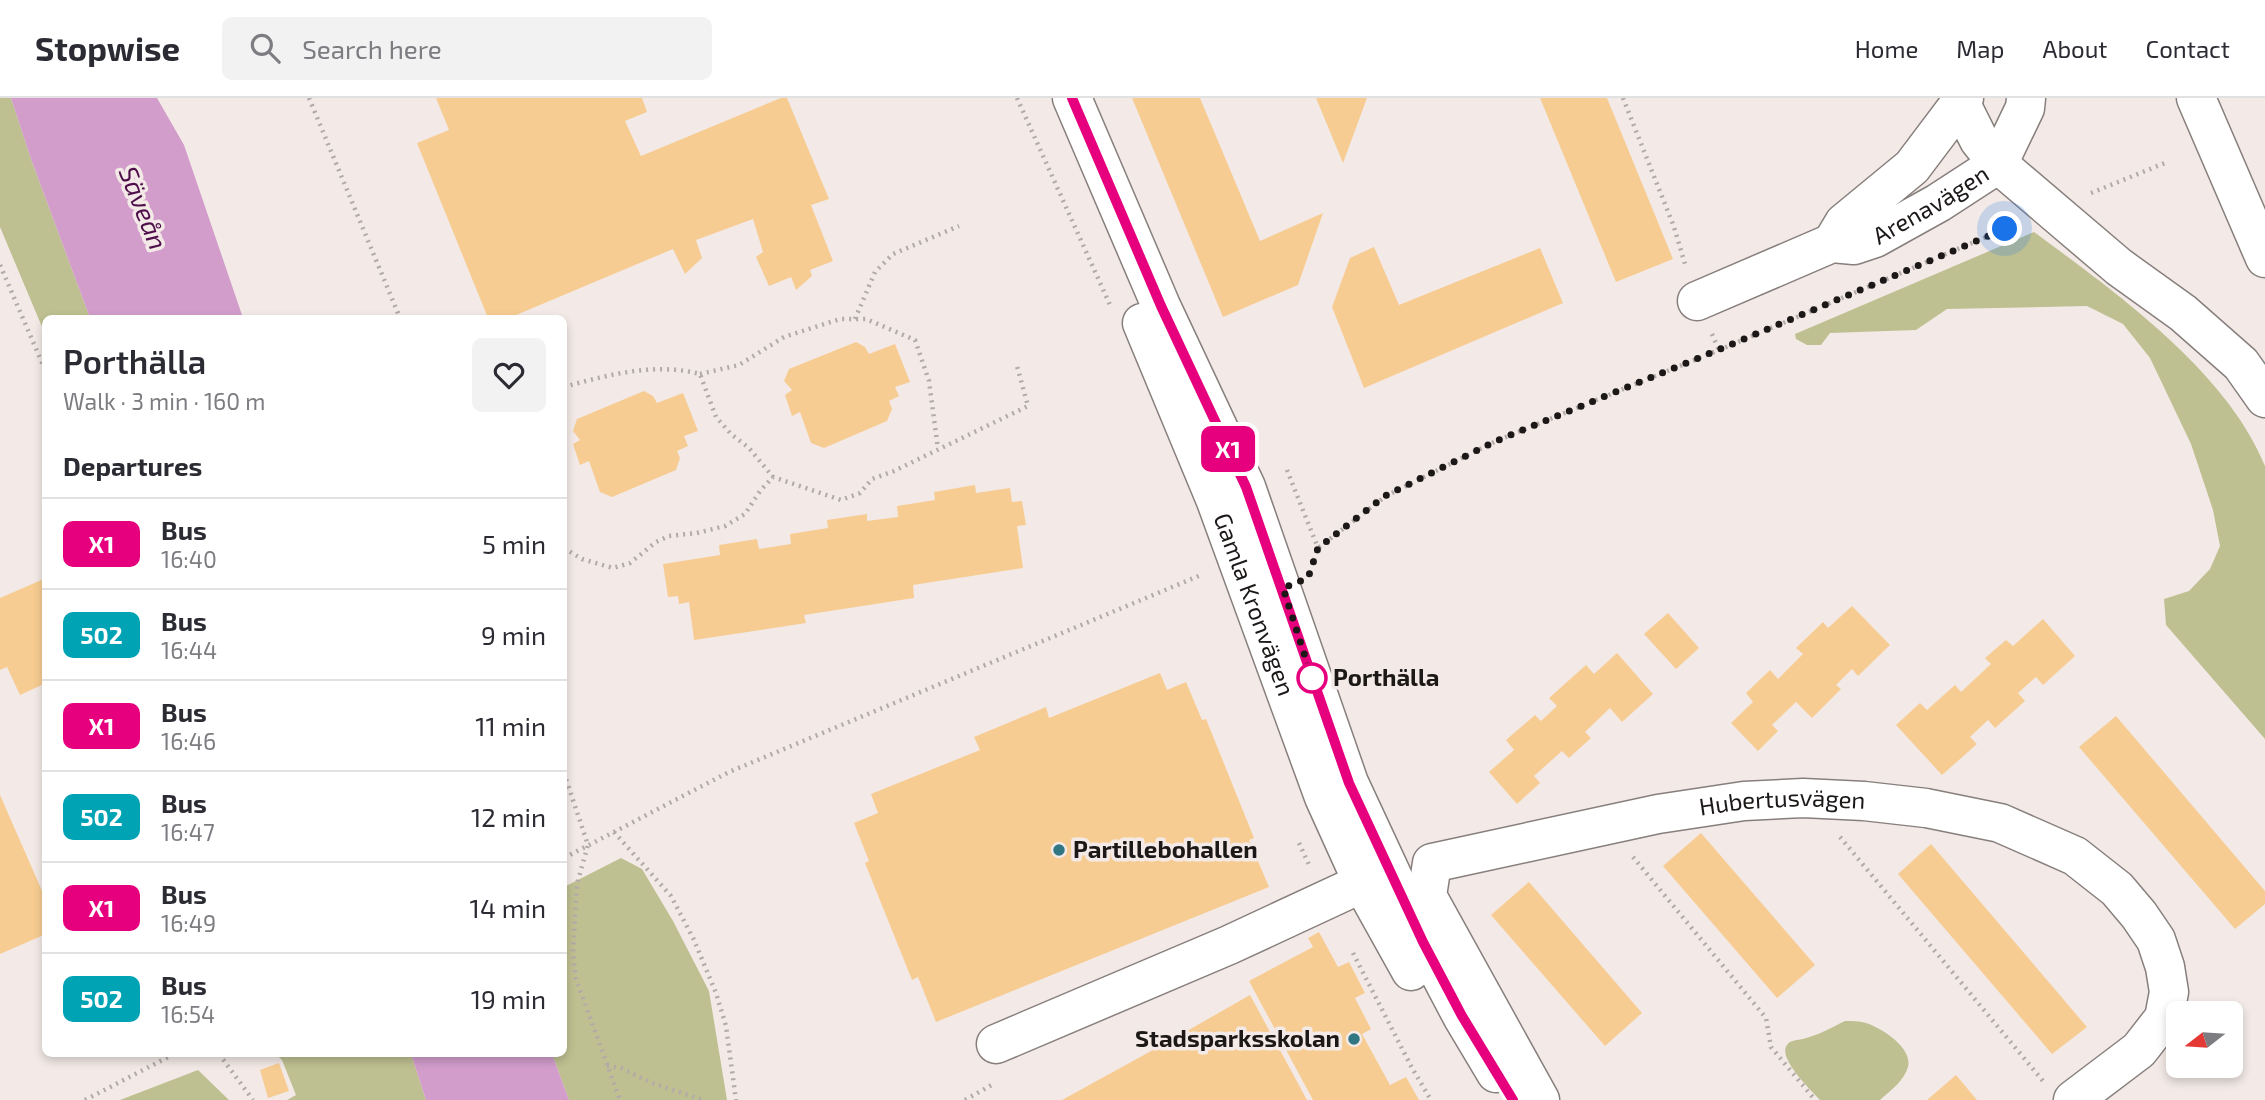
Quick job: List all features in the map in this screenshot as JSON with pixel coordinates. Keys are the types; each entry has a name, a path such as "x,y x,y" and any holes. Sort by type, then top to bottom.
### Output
{"main road":[{"name":"Gamla Kronvägen","path":"1047,98 1216,501 1320,785 1376,876 1423,942 1462,1016 1513,1100"},
{"name":"Gamla Kronvägen","path":"1072,98 1161,306 1246,487 1349,783 1376,876 1483,1100"},
{"name":"Arenavägen","path":"1693,287 1832,243 1854,245 1875,238 1938,203 1998,164 2025,108 2026,98"},
{"path":"2196,98 2265,258"},
{"path":"1963,101 1979,140 1998,164 2119,267 2183,313 2241,364 2265,398"},
{"name":"Arenavägen","path":"1832,243 1844,223 1912,167 1963,101"},
{"name":"Hubertusvägen","path":"1540,1100 1427,896 1433,863 1658,814 1744,801 1803,798 1926,808 2000,823 2075,856 2116,889 2139,915 2156,940 2165,967 2169,992 2164,1018 2139,1050 2061,1095"},
{"path":"996,1044 1229,945 1376,876"}],"path":[{"path":"309,98 399,315"},
{"path":"1623,98 1674,227 1693,287"},
{"path":"2082,197 2165,163"},
{"path":"855,319 876,272 893,254 959,226"},
{"path":"1283,588 1308,578 1318,548 1385,496 1496,441 2005,229"},
{"path":"0,265 42,363"},
{"path":"567,386 636,370 684,370 700,374 739,365 784,337 840,319 866,319 915,340 929,381 938,449"},
{"path":"700,374 716,417 731,434 749,448 773,477 841,500 860,493 872,479 1028,406 1017,366"},
{"path":"1287,470 1318,548"},
{"path":"567,550 582,559 613,568 630,563 656,542 669,536 725,526 745,514 773,477"},
{"path":"567,856 729,772 1201,575"},
{"path":"567,782 588,845 577,884 573,953 576,979 620,1100"},
{"path":"1825,799 1828,823 2061,1095"},
{"path":"1607,825 1766,1018 1771,1047 1815,1100"},
{"path":"614,832 671,896 694,940 716,993 726,1026 736,1100"},
{"path":"85,1100 168,1057"},
{"path":"221,1057 253,1100"},
{"path":"607,1066 621,1068 652,1083 703,1100"}],"green space":[{"path":"0,98 11,98 89,315 42,315 42,327 0,227"},
{"path":"2034,232 2132,307 2196,366 2224,397 2247,431 2265,466 2265,739 2166,625 2164,599 2189,591 2210,569 2220,546 2213,510 2191,444 2150,358 2123,324 2087,306 1947,309 1916,330 1830,333 1821,345 1807,345 1796,339 1795,334"},
{"path":"621,858 642,869 673,921 709,991 727,1100 569,1100 553,1057 567,1057 567,885"},
{"path":"1845,1021 1863,1022 1880,1029 1906,1053 1906,1072 1880,1100 1820,1100 1796,1074 1787,1058 1785,1051 1790,1042"},
{"path":"279,1057 412,1057 426,1100 287,1100 296,1095"},
{"path":"198,1070 229,1100 120,1100"}],"water":[{"name":"Säveån","path":"11,98 157,98 184,145 242,315 89,315"},
{"path":"412,1057 553,1057 569,1100 426,1100"}],"building":[{"path":"436,98 642,98 647,112 625,121 641,156 781,98 787,98 829,199 811,205 833,261 810,270 812,276 796,290 791,277 769,286 756,257 763,252 753,219 696,240 702,258 685,274 673,249 516,315 487,315 417,143 449,130"},
{"path":"1132,98 1200,98 1260,241 1323,213 1298,285 1223,317"},
{"path":"1316,98 1367,98 1343,163"},
{"path":"1540,98 1607,98 1673,259 1616,282"},
{"path":"1374,247 1399,305 1540,248 1563,303 1364,388 1332,307 1350,258"},
{"path":"856,342 865,347 869,354 895,344 910,382 895,387 899,396 889,401 892,409 887,421 824,448 811,443 800,412 792,416 785,395 792,390 784,381 789,369"},
{"path":"644,391 653,396 657,403 683,393 698,431 684,436 688,446 677,451 680,458 676,470 612,497 600,492 589,461 580,465 573,444 580,440 573,431 577,419"},
{"path":"975,485 976,493 1010,488 1012,502 1022,501 1026,525 1017,526 1023,568 913,585 914,598 804,615 806,623 694,640 689,602 679,604 678,596 668,597 663,564 720,555 719,545 757,539 759,549 791,544 790,534 828,528 827,520 867,514 867,521 898,517 897,506 935,500 934,492"},
{"path":"42,580 42,685 20,695 7,667 0,670 0,598"},
{"path":"1852,606 1890,645 1858,676 1852,669 1836,685 1841,689 1812,718 1796,702 1772,725 1778,731 1758,751 1731,723 1753,702 1746,693 1770,670 1778,679 1803,654 1796,648 1823,622 1828,628"},
{"path":"1668,613 1699,648 1676,669 1644,634"},
{"path":"2043,619 2075,656 2043,685 2036,677 2018,693 2025,701 1995,728 1988,720 1970,737 1977,744 1942,775 1896,725 1920,703 1927,710 1955,685 1961,692 1991,664 1985,658 2006,640 2013,646"},
{"path":"1617,653 1653,694 1622,722 1610,708 1585,732 1591,738 1569,758 1562,751 1534,776 1540,783 1517,804 1489,772 1514,750 1506,740 1535,715 1541,721 1557,706 1549,698 1586,665 1594,674"},
{"name":"Partillebohallen","path":"1160,673 1167,690 1186,682 1202,720 1206,719 1254,838 1249,840 1269,887 936,1022 918,977 912,980 865,863 869,861 854,823 878,813 871,794 980,750 974,737 1046,707 1049,718"},
{"path":"2116,716 2265,891 2265,904 2235,929 2079,747"},
{"path":"0,795 42,891 42,936 0,954"},
{"path":"1701,833 1815,965 1777,998 1663,866"},
{"path":"1931,844 2087,1027 2052,1054 1898,874"},
{"path":"1529,882 1642,1013 1605,1046 1491,915"},
{"path":"1319,932 1338,967 1349,962 1365,993 1355,998 1371,1029 1362,1034 1390,1085 1406,1077 1419,1100 1313,1100 1249,981 1313,947 1308,938"},
{"path":"1250,995 1307,1100 1062,1100 1173,1039"},
{"path":"279,1063 289,1091 268,1098 260,1070"},
{"path":"1956,1075 1977,1100 1927,1100"}],"bus line":[{"name":"X1","path":"1072,98 1161,306 1246,487 1349,783 1423,942 1462,1016 1513,1100"}],"place":[{"name":"Porthälla","path":"1312,678"},
{"name":"Partillebohallen","path":"1059,850"},
{"name":"Stadsparksskolan","path":"1354,1039"}],"route":[{"path":"1312,678 1283,588 1308,578 1318,548 1385,496 1496,441 2005,229"}]}
